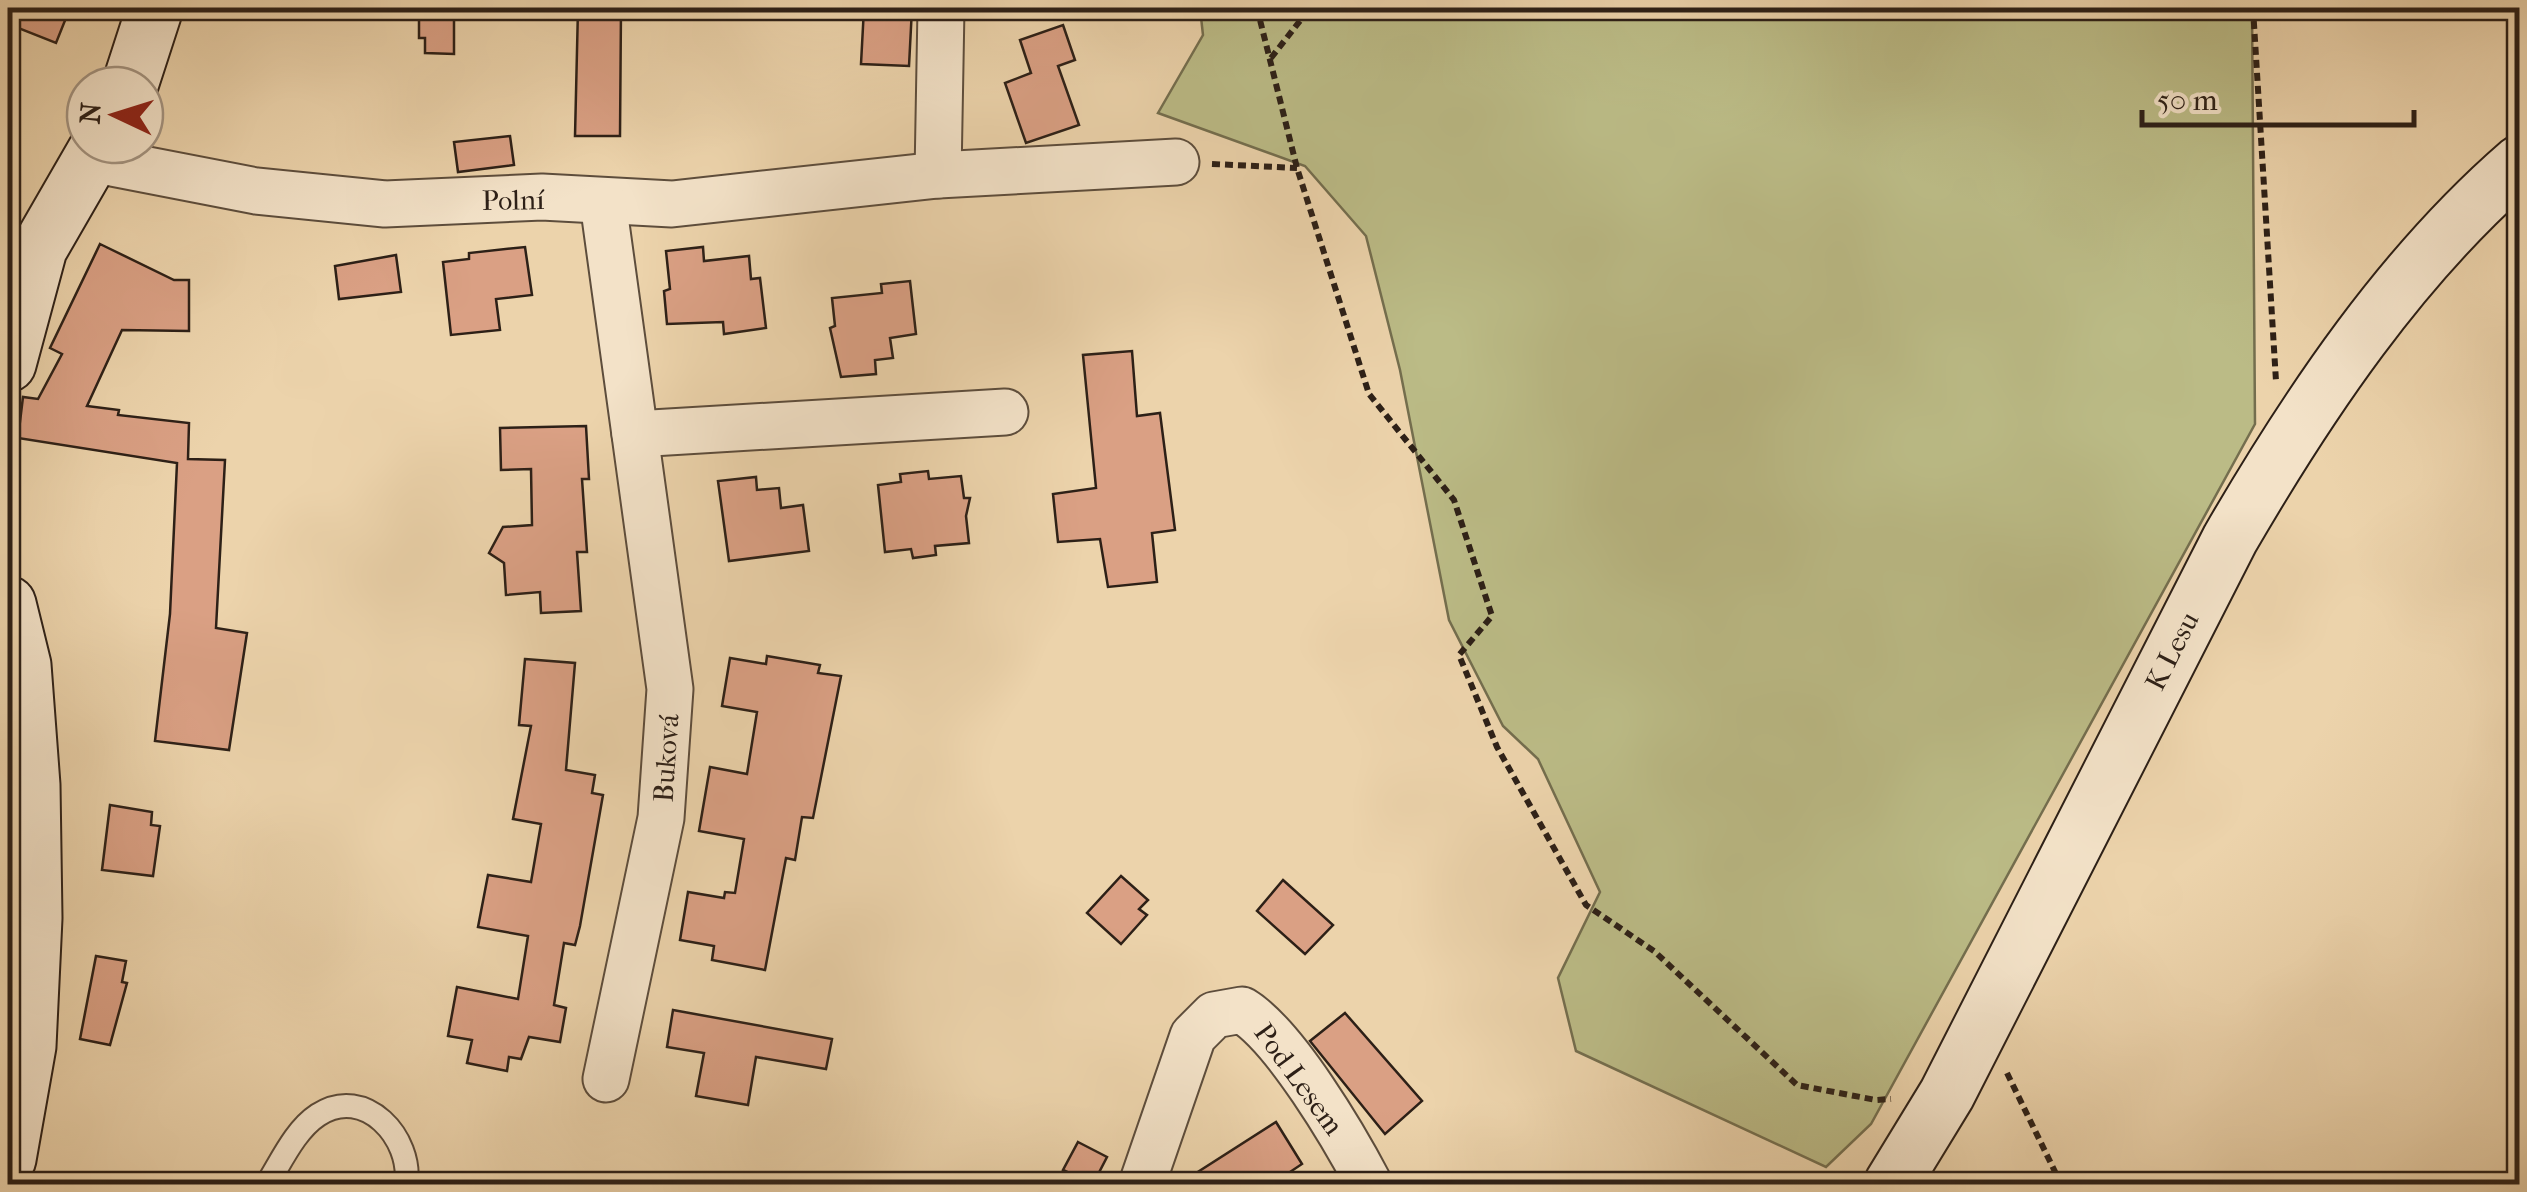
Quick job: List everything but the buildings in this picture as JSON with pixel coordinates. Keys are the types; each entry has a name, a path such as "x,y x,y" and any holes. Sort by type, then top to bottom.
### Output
{"street":[{"path":"136,65 155,8"},
{"path":"938,175 941,8"},
{"name":"Polní","path":"149,165 256,191 385,204 542,198 672,204 938,175 1176,162"},
{"name":"K Lesu","path":"1892,1184 1947,1094 2230,538 2280,452 2382,311 2468,208 2520,163"},
{"path":"8,364 39,249 87,165"},
{"name":"Buková","path":"602,202 670,689 662,818 606,1078"},
{"path":"636,434 1005,412"},
{"path":"8,604 23,664 32,784 34,918 28,1046 8,1159"},
{"name":"Pod Lesem","path":"1142,1184 1194,1036 1214,1015 1242,1010 1260,1020 1279,1046 1369,1184"}],"lane":[{"path":"267,1184 315,1116 340,1108 374,1115 397,1134 406,1154 406,1184"},
{"path":"8,1178 33,1184"}],"path":[{"path":"1257,8 1297,168 1369,394 1454,500 1492,616 1459,655 1497,747 1586,905 1654,951 1797,1085 1876,1100 1947,1094"},
{"path":"1270,59 1310,8"},
{"path":"2253,8 2280,452"},
{"path":"1176,162 1297,168"},
{"path":"1980,1027 2021,1097 2060,1184"}],"green space":[{"path":"1200,8 2252,8 2255,424 1871,1124 1826,1167 1576,1051 1558,978 1600,892 1538,759 1503,726 1449,620 1400,370 1366,236 1305,166 1158,113 1203,35"}]}
